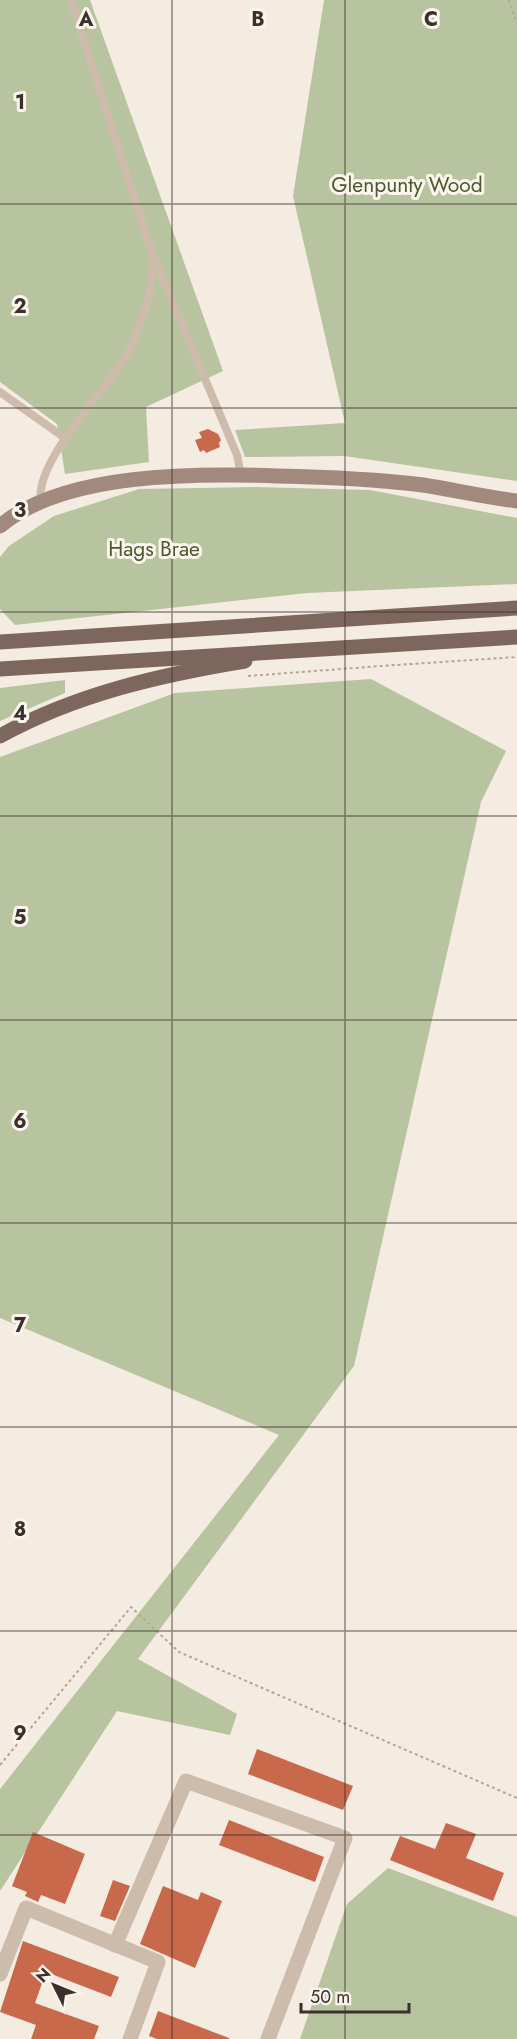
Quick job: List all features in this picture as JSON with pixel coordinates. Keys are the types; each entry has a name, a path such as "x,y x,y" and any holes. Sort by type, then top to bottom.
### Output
{"main road":[{"path":"0,642 517,608"},
{"path":"0,669 179,656 517,637"},
{"path":"0,736 64,706 117,689 184,671 316,650"}],"street":[{"path":"0,526 41,503 73,491 182,475 353,478 424,485 517,501"},
{"path":"116,1946 186,1781 345,1838 268,2039"},
{"path":"0,1974 26,1908 158,1962 130,2039"}],"lane":[{"path":"71,0 152,253 237,455 241,475"},
{"path":"41,503 43,480 65,438 127,354 148,302 153,281 152,253"},
{"path":"0,392 65,438"}],"path":[{"path":"508,0 517,24"},
{"path":"241,677 517,657"},
{"path":"0,1765 131,1608 178,1652 517,1798"}],"green space":[{"path":"0,0 90,0 223,371 146,407 149,462 65,474 57,424 0,382"},
{"name":"Glenpunty Wood","path":"324,0 517,0 517,481 344,456 245,457 235,430 345,423 293,196"},
{"name":"Hags Brae","path":"256,487 370,490 517,518 517,584 307,593 15,625 0,609 0,557 9,546 54,516 139,489"},
{"path":"371,679 506,751 481,802 354,1366 138,1659 237,1714 230,1735 117,1711 0,1891 0,1789 279,1435 0,1318 0,757 175,693"},
{"path":"65,680 65,693 0,721 0,688"},
{"path":"388,1868 517,1917 517,2039 300,2039 347,1904"}],"building":[{"path":"208,429 218,434 221,440 220,447 206,453 204,450 200,452 195,440 202,438 199,432"},
{"path":"257,1749 353,1786 343,1810 248,1774"},
{"path":"229,1820 324,1857 315,1882 219,1845"},
{"path":"446,1823 476,1834 466,1858 504,1873 493,1901 390,1860 400,1836 435,1849"},
{"path":"33,1832 85,1854 65,1904 41,1895 38,1902 25,1896 27,1892 12,1886"},
{"path":"113,1880 130,1886 115,1921 100,1916"},
{"path":"163,1886 198,1900 201,1892 222,1901 195,1968 140,1944"},
{"path":"23,1941 119,1977 111,1997 46,1972 35,2003 99,2026 94,2039 31,2039 36,2025 0,2012"},
{"path":"158,2011 229,2039 157,2039 149,2036"}]}
